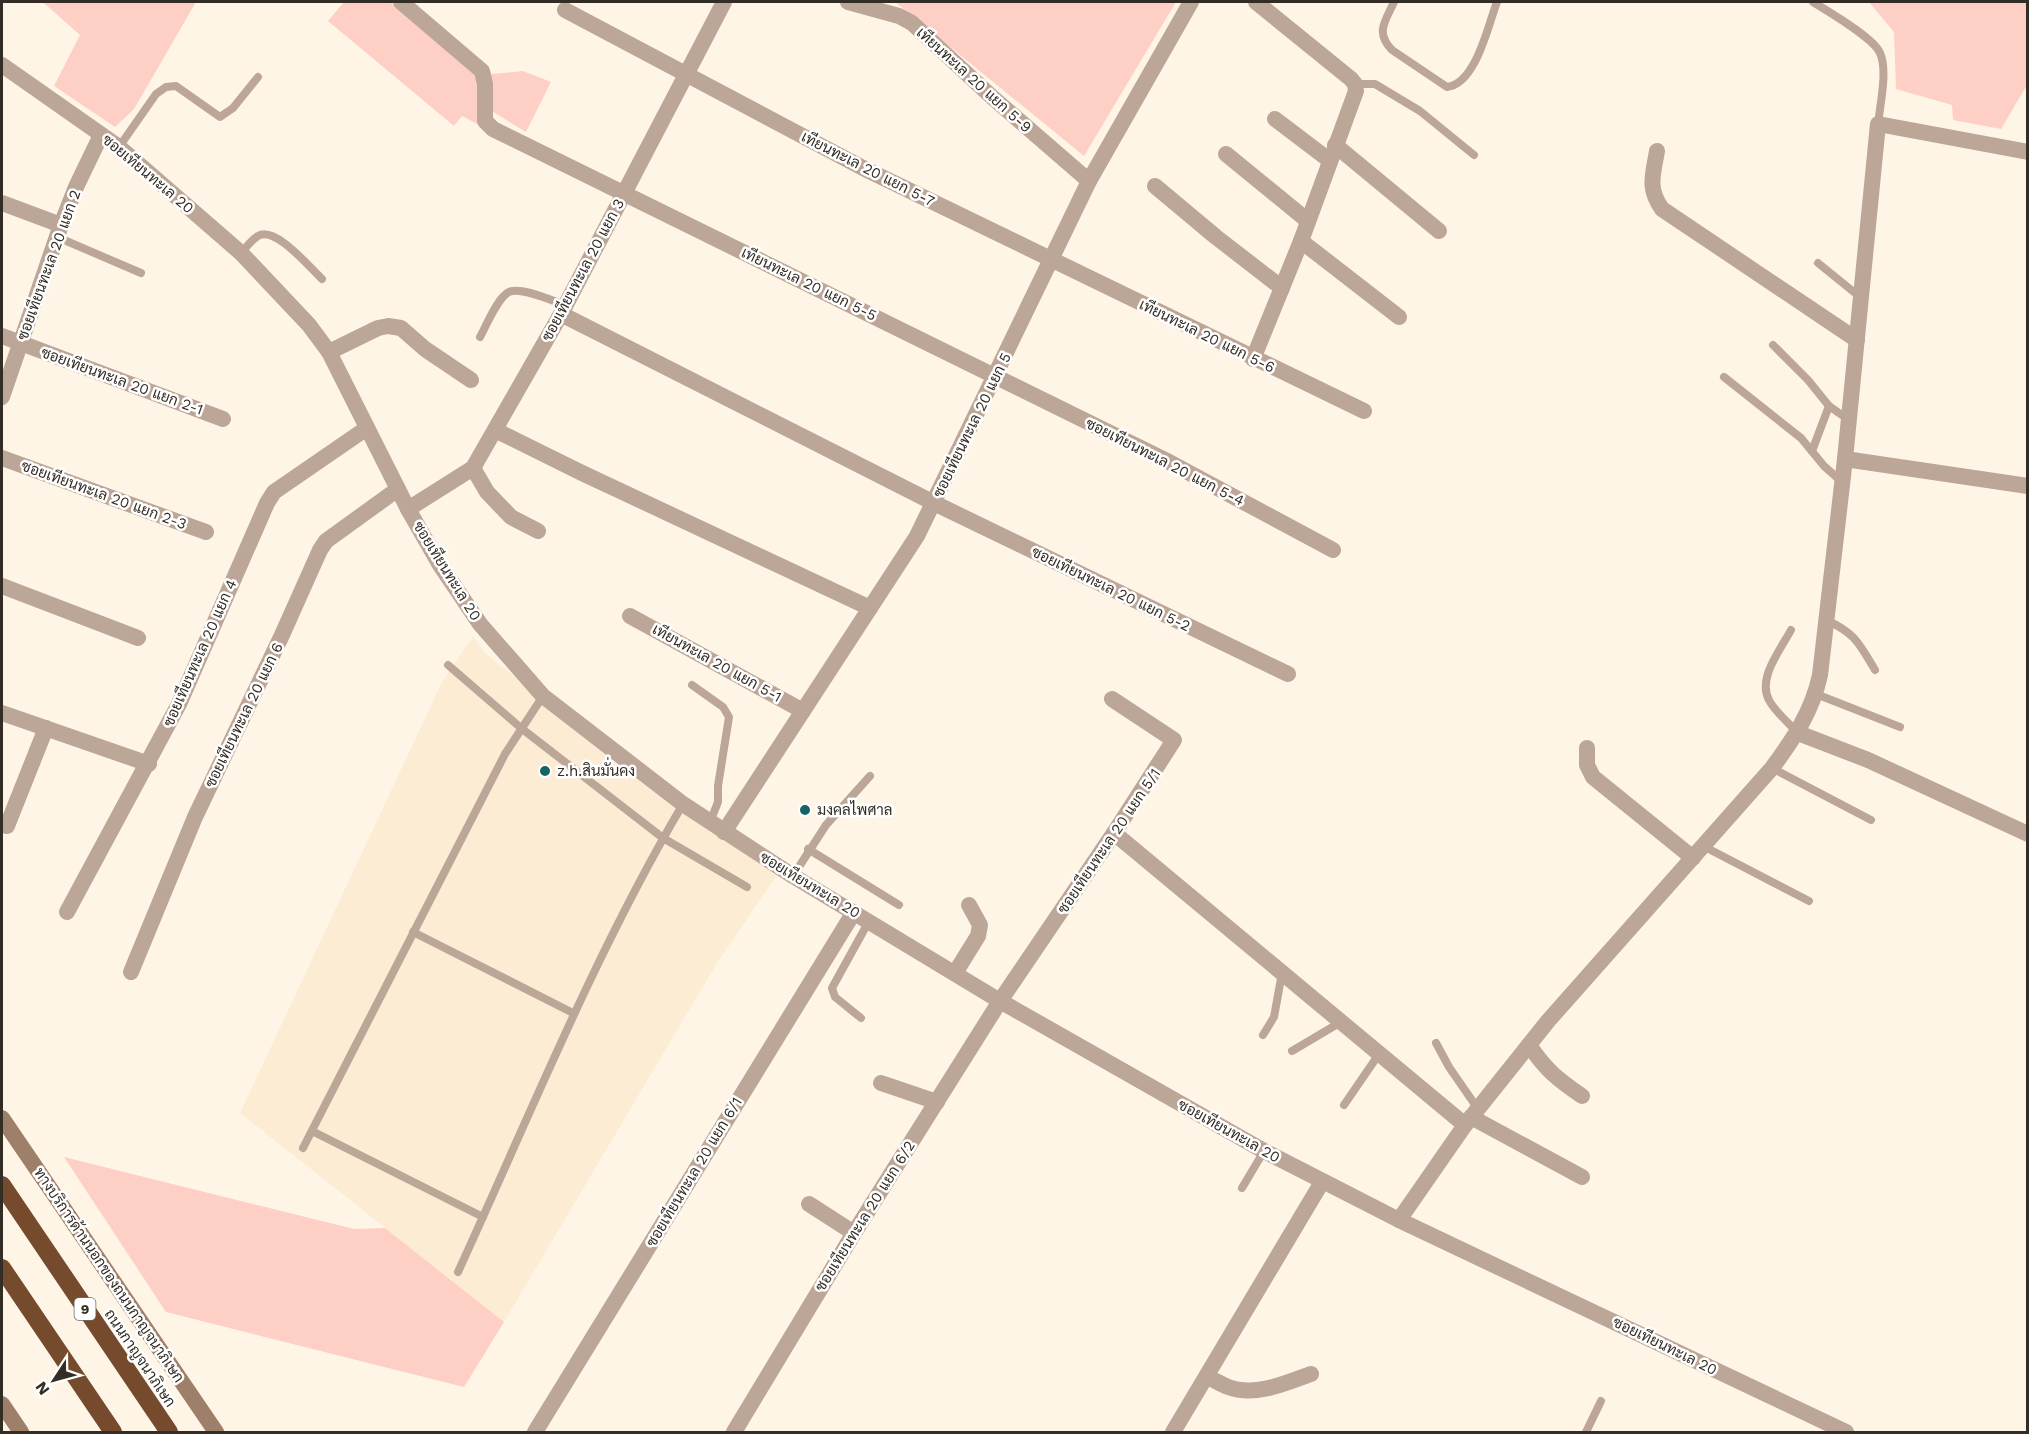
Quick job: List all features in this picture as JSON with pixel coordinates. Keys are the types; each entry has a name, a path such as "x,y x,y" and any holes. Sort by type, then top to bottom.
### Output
{"highway":[{"name":"ถนนกาญจนาภิเษก","path":"2,1185 169,1432"},
{"path":"2,1268 113,1432"}],"main road":[{"name":"ทางบริการด้านนอกของถนนกาญจนาภิเษก","path":"2,1118 216,1432"},
{"path":"2,1404 21,1432"}],"street":[{"name":"เทียนทะเล 20 แยก 5-5","path":"401,2 482,71 485,121 493,129 995,376"},
{"name":"ซอยเทียนทะเล 20 แยก 3","path":"408,509 473,468 563,309 724,2"},
{"name":"เทียนทะเล 20 แยก 5-9","path":"848,2 899,16 912,23 992,97 1089,181"},
{"name":"ซอยเทียนทะเล 20 แยก 5","path":"717,827 803,711 916,536 1089,181 1191,2"},
{"path":"1253,358 1301,241 1356,91 1355,84 1256,2"},
{"name":"เทียนทะเล 20 แยก 5-7","path":"565,10 863,168 1051,260"},
{"name":"ซอยเทียนทะเล 20","path":"2,65 119,147 241,253 309,325 329,352 408,509 440,565 480,624 543,696 683,804 793,876 1000,1001 1263,1151 1399,1220 1846,1432"},
{"path":"1275,119 1332,152 1439,231"},
{"path":"1399,1220 1471,1117 1548,1021 1772,768 1798,733 1816,694 1845,459 1878,124 2028,152"},
{"name":"ซอยเทียนทะเล 20 แยก 2","path":"2,397 59,231 101,135"},
{"path":"1657,151 1652,189 1662,209 1857,340"},
{"path":"1226,154 1308,221"},
{"path":"1155,186 1282,288"},
{"path":"2,203 59,231"},
{"path":"1301,241 1399,317"},
{"name":"เทียนทะเล 20 แยก 5-6","path":"1051,260 1364,411"},
{"name":"ซอยเทียนทะเล 20 แยก 5-2","path":"563,309 934,503 1288,674"},
{"path":"329,352 378,328 388,326 401,328 425,349 471,380"},
{"name":"ซอยเทียนทะเล 20 แยก 2-1","path":"2,336 223,419"},
{"name":"ซอยเทียนทะเล 20 แยก 5-4","path":"995,376 1169,462 1333,550"},
{"name":"ซอยเทียนทะเล 20 แยก 4","path":"67,912 149,764 188,686 267,503 274,492 367,428"},
{"path":"495,430 870,608"},
{"name":"ซอยเทียนทะเล 20 แยก 2-3","path":"2,458 206,532"},
{"path":"1845,459 2028,486"},
{"path":"473,468 487,492 511,517 538,531"},
{"name":"ซอยเทียนทะเล 20 แยก 6","path":"131,972 195,817 320,550 333,535 398,489"},
{"path":"2,586 138,638"},
{"name":"เทียนทะเล 20 แยก 5-1","path":"630,616 803,711"},
{"name":"ซอยเทียนทะเล 20 แยก 5/1","path":"1000,1001 1174,740 1112,699"},
{"path":"2,712 149,764"},
{"path":"6,826 45,728"},
{"path":"1798,733 1868,760 2028,834"},
{"path":"1587,748 1587,765 1593,777 1698,852"},
{"path":"1114,833 1379,1054 1471,1117 1582,1177"},
{"path":"955,974 978,936 980,925 969,905"},
{"name":"ซอยเทียนทะเล 20 แยก 6/1","path":"535,1432 854,912"},
{"name":"ซอยเทียนทะเล 20 แยก 6/2","path":"734,1432 854,1233 1000,1001"},
{"path":"1529,1045 1543,1066 1555,1078 1582,1096"},
{"path":"881,1083 936,1102"},
{"path":"1173,1432 1322,1182"},
{"path":"809,1204 854,1233"},
{"path":"1207,1377 1230,1388 1252,1391 1311,1374"}],"lane":[{"path":"1394,2 1383,26 1381,36 1385,44 1447,87 1455,86 1470,72 1497,2"},
{"path":"1813,2 1873,42 1881,54 1883,72 1878,124"},
{"path":"119,147 156,94 166,87 176,86 220,117 234,108 258,77"},
{"path":"1355,84 1375,84 1420,111 1474,155"},
{"path":"59,231 141,273"},
{"path":"241,253 257,236 264,234 272,236 283,241 322,279"},
{"path":"1818,263 1861,297"},
{"path":"480,337 502,299 509,292 517,290 537,295 563,309"},
{"path":"1773,345 1808,380 1829,406 1849,420"},
{"path":"1724,377 1801,438 1824,466 1842,483"},
{"path":"1812,451 1829,406"},
{"path":"1826,620 1850,633 1861,645 1875,669"},
{"path":"1791,630 1764,685 1769,701 1798,733"},
{"path":"448,665 521,728 663,838 747,887"},
{"path":"692,685 723,707 729,717 718,786 717,827"},
{"path":"1816,694 1900,728"},
{"path":"303,1148 505,754 543,696"},
{"path":"1772,768 1871,820"},
{"path":"793,876 808,849 842,805 870,776"},
{"path":"458,1272 573,1013 663,838 683,804"},
{"path":"808,849 899,905"},
{"path":"1698,852 1809,901"},
{"path":"861,1018 836,997 832,988 869,921"},
{"path":"413,932 573,1013"},
{"path":"1263,1035 1274,1017 1282,973"},
{"path":"1292,1051 1341,1022"},
{"path":"1436,1043 1463,1089 1471,1117"},
{"path":"1344,1105 1379,1054"},
{"path":"312,1131 483,1217"},
{"path":"1242,1188 1263,1151"},
{"path":"1586,1432 1601,1401"}],"shaded area":[{"path":"45,2 196,2 134,109 115,127 54,86 80,35"},
{"path":"344,2 390,2 479,72 493,74 523,71 551,82 526,132 490,110 481,126 462,116 454,126 328,21"},
{"path":"895,2 1176,2 1084,156"},
{"path":"1869,2 2027,2 2027,85 2001,129 1953,120 1952,105 1896,89 1894,32"},
{"path":"473,636 485,653 621,764 777,875 717,963 504,1322 240,1113 442,682"},
{"path":"64,1157 354,1229 385,1228 504,1322 464,1387 166,1312"}],"place":[{"name":"z.h.สินมั่นคง","path":"545,771"},
{"name":"มงคลไพศาล","path":"805,810"}]}
